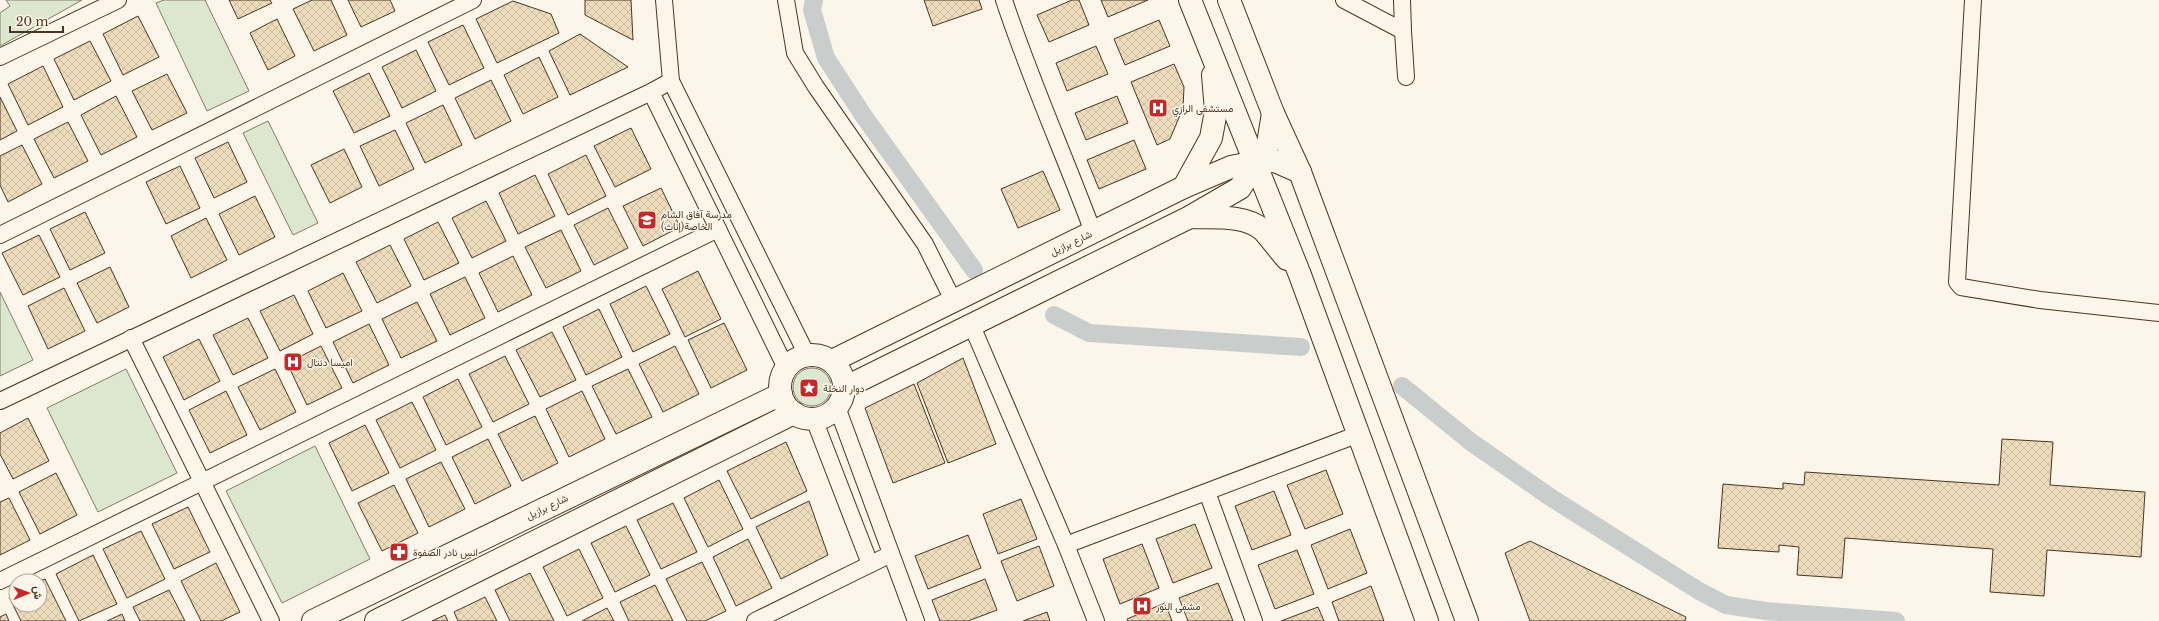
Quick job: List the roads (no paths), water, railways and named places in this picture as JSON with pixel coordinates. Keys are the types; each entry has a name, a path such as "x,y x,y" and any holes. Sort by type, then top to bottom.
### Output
{"highway":[{"path":"1190,0 1300,275 1427,621"},
{"path":"1228,0 1272,113 1300,172 1468,621"},
{"path":"1184,187 1211,138 1216,111 1211,54"},
{"path":"841,397 843,377 832,361 822,356 807,354 796,358 786,368 781,378 781,394 785,404 794,413 804,418 814,419 825,416 841,397 972,326 1190,217 1240,188 1255,162 1268,144 1272,113"},
{"name":"شارع برازيل","path":"832,361 1184,187 1230,167 1274,160 1300,172"},
{"path":"1190,217 1226,218 1244,221 1262,229 1300,275"},
{"name":"شارع برازيل","path":"313,621 781,394"},
{"path":"376,621 794,413"}],"street":[{"path":"0,57 118,0"},
{"path":"0,235 473,0"},
{"path":"664,0 671,81 807,354"},
{"path":"786,0 795,53 816,87 925,244 954,302"},
{"path":"1004,0 1018,44 1066,157 1093,232"},
{"path":"1344,0 1403,31"},
{"path":"1402,0 1406,77"},
{"path":"1973,0 1957,282 1962,287 2040,300 2159,313"},
{"path":"0,402 131,338 651,92 671,81"},
{"path":"651,92 786,368"},
{"path":"0,581 718,229"},
{"path":"972,326 1066,545 1096,621"},
{"path":"131,338 271,621"},
{"path":"841,397 891,554 916,621"},
{"path":"814,419 870,564"},
{"path":"1066,545 1359,434"},
{"path":"1207,492 1254,621"},
{"path":"755,621 891,554"}],"waterway":[{"path":"814,0 812,10 826,58 863,115 974,270"},
{"path":"1054,315 1089,333 1301,347"},
{"path":"1402,386 1471,442 1550,497 1699,591 1726,605 1766,611 1896,621"}],"place":[{"name":"مستشفى الرازي","path":"1158,108"},
{"name":"مدرسة آفاق الشام الخاصة(إناث)","path":"647,220"},
{"name":"اميسا دنتال","path":"293,362"},
{"name":"دوار النخلة","path":"809,388"},
{"name":"انس نادر الصفوة","path":"399,552"},
{"name":"مشفى النور","path":"1142,606"}]}
